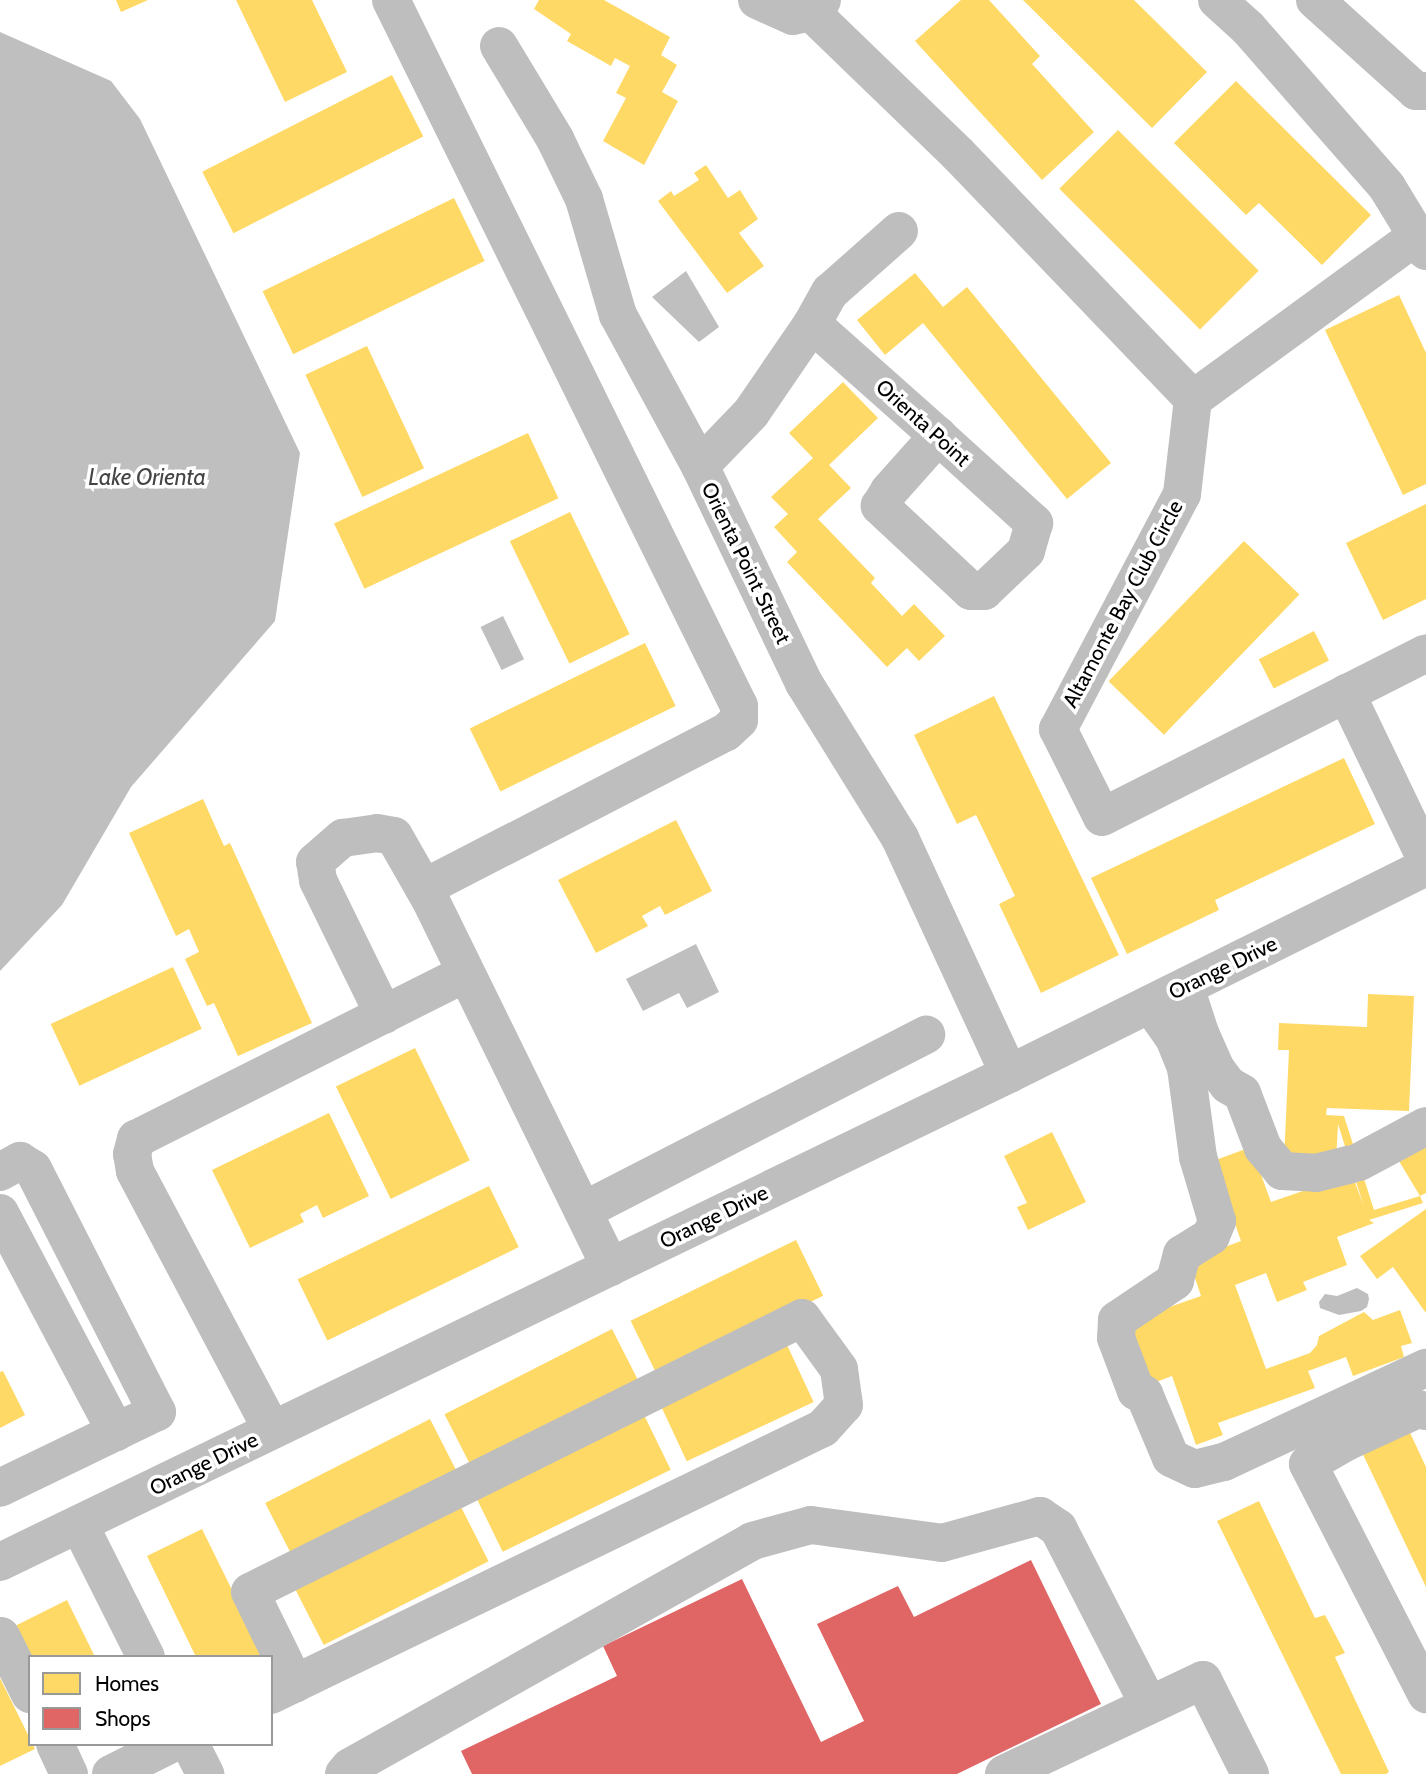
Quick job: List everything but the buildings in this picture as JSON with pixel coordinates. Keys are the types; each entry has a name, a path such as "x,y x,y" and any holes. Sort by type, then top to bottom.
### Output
{"street":[{"path":"391,0 739,706 739,720 726,732 424,888"},
{"path":"757,0 793,16 817,6 1193,398 1422,243 1387,187 1248,29 1217,0"},
{"path":"1315,1 1416,91 1426,91"},
{"name":"Orienta Point Street","path":"499,46 555,139 584,199 618,315 700,466 804,683 900,838 1009,1074"},
{"path":"700,466 751,413 812,324 830,292 899,231"},
{"name":"Orienta Point","path":"812,324 937,436 1034,523 1026,551 984,591 971,592 880,506 889,491 937,436"},
{"name":"Altamonte Bay Club Circle","path":"1193,398 1182,494 1058,729 1102,817 1426,653"},
{"path":"1346,693 1426,859"},
{"path":"384,1015 318,880 315,862 343,838 377,833 394,836 424,888 610,1267"},
{"name":"Orange Drive","path":"0,1562 1009,1074 1426,867"},
{"path":"272,1430 135,1171 132,1154 136,1139 466,973"},
{"path":"1185,987 1200,1034 1216,1069 1228,1085 1242,1093 1263,1148 1282,1171 1316,1173 1355,1163 1426,1126"},
{"path":"1150,1004 1174,1038 1186,1068 1190,1120 1217,1221 1211,1236 1182,1254 1175,1281 1117,1320 1116,1338 1136,1391 1144,1394 1171,1458 1195,1469 1224,1462 1426,1368"},
{"path":"583,1210 926,1035"},
{"path":"1190,1120 1221,1109 1242,1093"},
{"path":"0,1172 20,1161 33,1169 157,1407 157,1412 0,1488"},
{"path":"0,1213 116,1432"},
{"path":"271,1655 250,1592 802,1318 839,1369 844,1405 823,1428 283,1689 273,1660"},
{"path":"1426,1411 1418,1409 1346,1442 1308,1464 1426,1694"},
{"path":"344,1774 350,1767 752,1541 811,1525 942,1543 1040,1516 1058,1528 1149,1705"},
{"path":"79,1524 145,1655"},
{"path":"1,1636 28,1690"},
{"path":"1004,1774 1203,1680 1250,1774"},
{"path":"56,1746 69,1774"},
{"path":"111,1774 167,1746"},
{"path":"191,1746 205,1774"}],"water":[{"name":"Lake Orienta","path":"0,32 111,81 140,119 300,453 275,621 131,787 62,905 0,971"},
{"path":"686,271 719,327 699,342 652,297"},
{"path":"503,616 524,659 502,670 481,627"},
{"path":"696,944 719,992 687,1008 679,993 643,1011 626,979"},
{"path":"1357,1288 1368,1294 1369,1299 1367,1307 1361,1311 1339,1315 1320,1308 1319,1302 1325,1294 1337,1296"}]}
